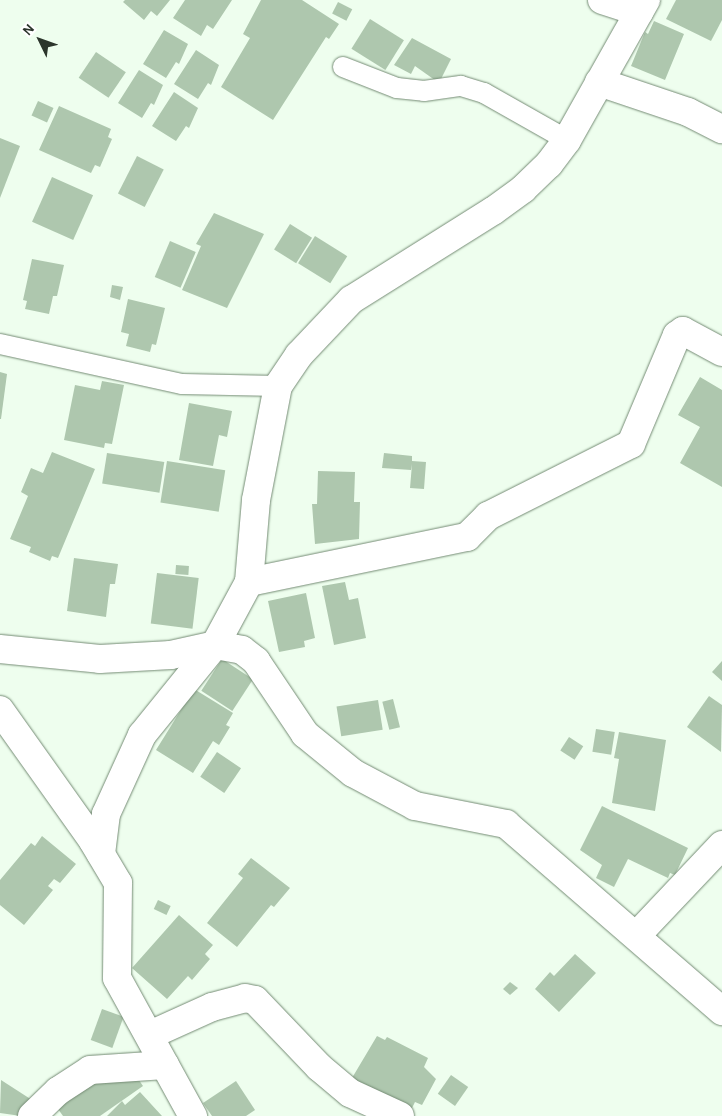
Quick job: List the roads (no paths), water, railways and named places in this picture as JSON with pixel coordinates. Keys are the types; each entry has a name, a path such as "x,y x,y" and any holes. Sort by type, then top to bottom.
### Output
{"street":[{"path":"101,854 106,814 142,735 215,645 250,582 256,500 278,386 298,354 352,300 523,189 549,164 567,140 642,6 602,0"},
{"path":"599,82 688,112 722,129"},
{"path":"250,582 468,537 488,516 631,444 677,335 683,331 722,352"},
{"path":"0,649 100,659 171,656 215,645 242,650 256,661 305,734 353,773 416,806 506,824 637,935 722,1011"},
{"path":"0,710 101,854 118,883 117,978 193,1116"},
{"path":"637,935 722,845"},
{"path":"150,1035 212,1007 245,998 256,1000 319,1067 350,1093 400,1116"},
{"path":"32,1116 58,1091 90,1070 165,1065"}],"lane":[{"path":"343,68 397,88 424,91 461,86 484,93 567,140"},
{"path":"0,344 182,384 278,386"}]}
